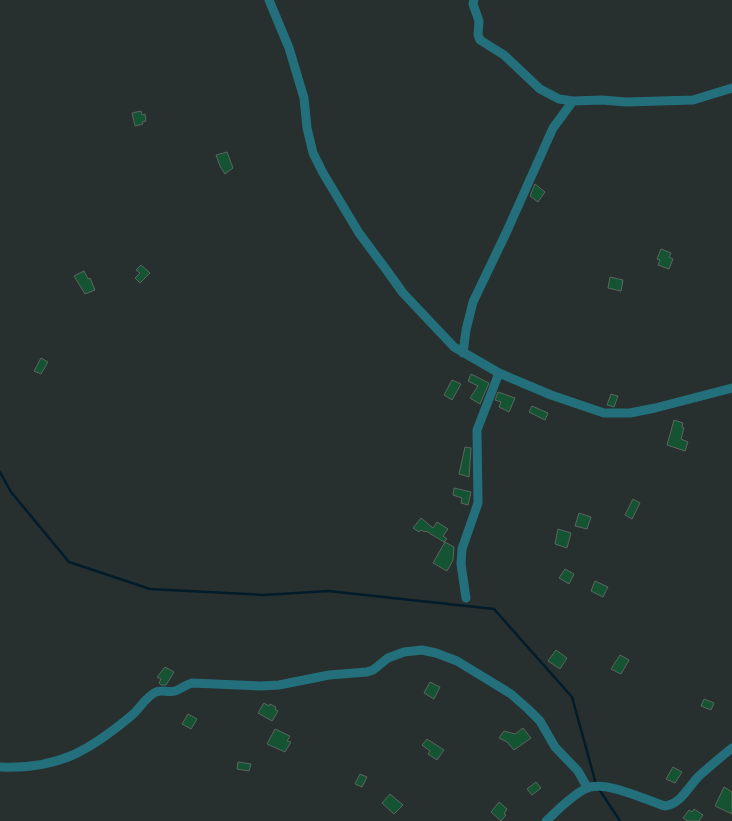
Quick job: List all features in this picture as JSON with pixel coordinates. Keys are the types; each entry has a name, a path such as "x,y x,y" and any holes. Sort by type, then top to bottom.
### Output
{"street":[{"path":"270,0 290,48 304,98 307,128 313,153 323,173 359,233 403,293 447,340 463,353 499,373 576,404 612,414 655,408 732,388"},
{"path":"474,0 472,4 479,21 478,35 480,40 504,55 540,89 559,99 573,102 602,100 626,102 694,100 732,88"},
{"path":"463,353 472,302 507,231 553,128 573,102"},
{"path":"466,598 462,557 466,535 478,503 478,430 499,373"},
{"path":"0,767 24,768 51,764 80,752 97,742 134,714 146,699 160,690 175,691 184,685 192,683 279,685 329,675 362,673 372,670 388,658 404,652 422,650 436,653 457,662 511,694 540,721 555,747 578,771 587,787"},
{"path":"546,821 587,787 622,789 665,806 671,805 682,796 699,776 732,748"}],"building":[{"path":"141,111 142,115 145,114 146,121 135,126 132,113"},
{"path":"227,152 233,168 225,174 216,155"},
{"path":"535,184 545,192 538,202 530,196"},
{"path":"661,249 671,253 669,257 673,259 669,269 658,265 660,260 657,259"},
{"path":"141,265 150,273 140,283 135,278 140,273 136,270"},
{"path":"84,271 88,279 90,278 95,290 85,294 74,276"},
{"path":"610,277 623,280 621,291 608,288"},
{"path":"41,358 48,362 41,374 34,371"},
{"path":"471,374 489,383 480,404 470,398 478,386 468,381"},
{"path":"452,380 461,384 452,400 444,395"},
{"path":"498,392 515,398 509,412 499,407 501,402 495,400"},
{"path":"611,394 618,396 614,407 607,405"},
{"path":"532,406 548,413 545,420 529,412"},
{"path":"674,420 683,423 682,427 684,428 681,439 688,442 685,451 667,445"},
{"path":"465,447 471,448 469,477 459,474"},
{"path":"454,488 471,492 468,505 461,503 462,498 453,495"},
{"path":"633,499 640,503 632,519 625,515"},
{"path":"579,513 591,517 587,529 575,526"},
{"path":"421,518 433,528 437,522 448,529 443,536 447,539 444,542 426,531 421,530 419,532 413,528"},
{"path":"558,529 571,533 567,548 555,544"},
{"path":"445,542 454,547 453,560 447,571 433,563"},
{"path":"565,569 574,574 569,584 559,578"},
{"path":"595,581 608,587 603,597 591,591"},
{"path":"556,650 567,658 560,669 548,661"},
{"path":"620,655 629,660 621,674 611,669"},
{"path":"165,667 174,672 166,685 161,685 159,683 161,679 157,677"},
{"path":"430,682 440,687 434,699 424,693"},
{"path":"704,699 714,703 711,710 701,706"},
{"path":"264,703 276,707 275,709 278,711 272,721 258,713"},
{"path":"188,714 197,719 191,729 182,724"},
{"path":"523,728 531,738 514,750 507,742 499,738 504,731 515,734"},
{"path":"275,729 290,736 287,741 291,742 285,752 267,744"},
{"path":"427,739 444,750 437,760 428,754 430,751 422,745"},
{"path":"238,762 251,764 249,771 237,769"},
{"path":"673,767 682,772 675,783 666,779"},
{"path":"360,774 367,777 362,787 355,784"},
{"path":"536,782 541,788 532,795 527,789"},
{"path":"724,787 732,792 732,814 715,806"},
{"path":"390,794 403,805 394,814 382,803"},
{"path":"499,802 507,809 504,814 506,815 501,821 491,812"},
{"path":"694,809 703,815 699,821 688,821 683,818 689,810 692,812"}],"waterway":[{"path":"0,472 11,492 69,562 150,589 264,595 328,591 494,609 572,697 596,784"},
{"path":"599,789 620,821"}]}
